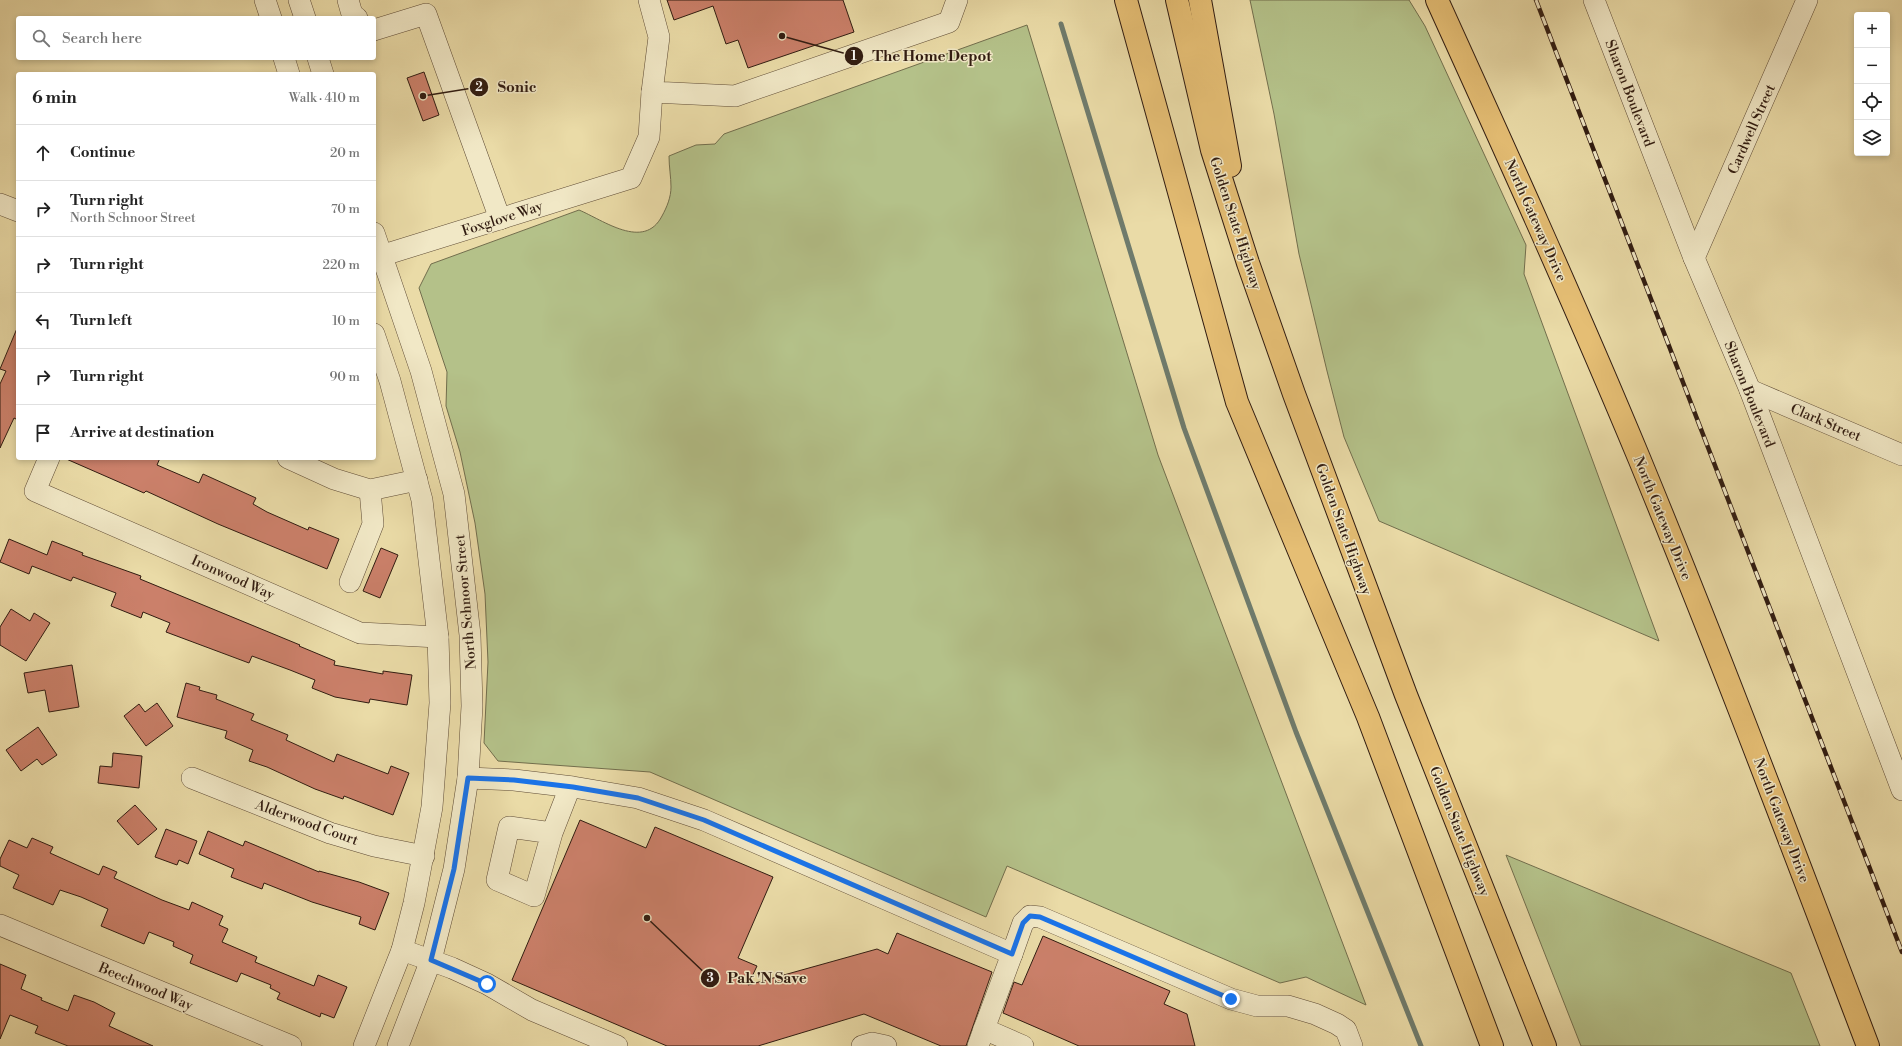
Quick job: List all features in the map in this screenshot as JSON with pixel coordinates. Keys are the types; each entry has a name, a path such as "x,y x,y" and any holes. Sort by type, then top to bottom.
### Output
{"main road":[{"path":"1126,0 1236,402 1368,717 1492,1046"},
{"name":"Golden State Highway","path":"1177,0 1212,150 1248,263 1296,401 1406,695 1545,1046"},
{"path":"1200,0 1248,263"},
{"name":"North Gateway Drive","path":"1437,0 1545,238 1639,457 1728,678 1868,1046"}],"street":[{"path":"265,0 270,16"},
{"path":"299,0 304,16"},
{"path":"348,0 352,14 354,16"},
{"path":"649,0 659,37 652,92 735,96 949,22 957,0"},
{"name":"Sharon Boulevard","path":"1594,0 1694,258 1750,390 1902,790"},
{"name":"Cardwell Street","path":"1694,258 1807,0"},
{"path":"376,29 426,14 500,219"},
{"path":"285,60 288,72"},
{"path":"319,60 322,72"},
{"name":"Foxglove Way","path":"378,258 630,178 649,137 652,92"},
{"path":"0,204 16,210"},
{"name":"North Schnoor Street","path":"376,246 378,258 421,372 454,494 470,635 472,706 468,778 454,869 431,960 398,1046"},
{"path":"364,1046 402,950 414,903 432,807 438,757 440,703 438,637 422,500 390,381 376,340"},
{"name":"Clark Street","path":"1750,390 1902,455"},
{"name":"Ironwood Way","path":"48,460 35,491 360,632 438,637"},
{"path":"292,460 334,479 370,490 417,480"},
{"path":"350,582 373,524 370,490"},
{"name":"Alderwood Court","path":"192,778 330,833 374,846 424,856"},
{"path":"468,778 514,780 638,798 704,820 1012,954"},
{"path":"552,833 570,787"},
{"path":"1024,1046 981,1037 1023,923 1030,916 1040,917 1231,999 1257,1006 1288,1006 1315,1014 1337,1024 1346,1030 1352,1046"},
{"name":"Beechwood Way","path":"0,925 291,1046"},
{"path":"402,950 431,960 487,984 532,1010 617,1046"},
{"path":"862,1046 872,1043 886,1046"}],"green space":[{"path":"1250,0 1409,0 1425,26 1526,245 1524,274 1659,641 1379,521 1344,437 1327,371 1299,254 1274,114"},
{"path":"1027,25 1158,455 1366,1005 1306,977 1280,983 1007,866 986,917 650,772 498,761 484,743 488,662 485,594 475,523 460,452 446,406 447,372 419,288 431,264 579,210 611,226 623,230 634,232 645,231 654,226 666,209 671,187 669,156 696,145 715,144 724,134"},
{"path":"1506,855 1791,973 1820,1046 1581,1046"}],"building":[{"path":"667,0 843,0 854,32 748,68 738,40 726,44 713,6 674,20"},
{"path":"424,72 439,115 423,121 407,78"},
{"path":"16,331 16,419 14,418 0,448 0,384 6,371 0,369"},
{"path":"69,460 159,460 157,465 199,483 203,474 256,498 253,504 267,512 308,530 309,527 339,539 327,569 218,524 146,491 144,493"},
{"path":"9,539 47,555 52,541 83,553 82,555 141,576 140,579 300,645 299,646 335,661 334,665 383,674 383,671 412,675 407,705 370,699 369,703 335,697 312,688 315,680 290,670 252,656 249,663 166,632 170,623 143,612 141,618 111,606 116,593 73,577 71,581 32,566 29,574 0,562"},
{"path":"381,548 398,555 380,598 363,591"},
{"path":"11,609 30,621 34,613 50,623 26,661 0,645 0,627"},
{"path":"72,665 79,707 49,712 45,690 28,693 24,673"},
{"path":"186,683 200,687 199,690 217,695 216,699 254,714 251,720 288,735 286,740 334,762 337,754 388,774 391,766 409,773 393,815 344,796 343,799 315,789 267,767 249,761 253,750 225,738 227,731 177,717"},
{"path":"157,703 173,726 146,746 124,716 139,704 145,712"},
{"path":"38,727 57,755 42,765 37,759 21,771 6,750"},
{"path":"113,753 142,756 139,788 98,783 100,766 112,767"},
{"path":"135,805 157,829 138,845 117,821"},
{"path":"580,820 646,848 655,827 773,877 738,958 757,966 748,985 877,949 888,954 897,933 992,972 966,1046 941,1046 864,1014 758,1046 667,1046 512,980"},
{"path":"166,829 197,841 188,864 179,860 177,865 155,857"},
{"path":"208,831 243,846 245,841 319,872 359,882 389,893 375,930 359,924 361,917 312,902 264,883 262,889 231,877 234,869 199,854"},
{"path":"32,838 53,847 50,853 99,875 103,866 117,872 114,878 162,900 189,910 192,902 223,916 219,925 228,929 222,942 257,957 255,962 314,986 318,975 347,987 334,1018 321,1013 320,1017 277,999 280,993 270,988 271,985 241,973 237,982 190,963 193,955 173,946 174,942 149,932 144,944 101,926 108,909 81,897 60,890 53,905 13,888 19,875 0,866 0,859 9,840 27,848"},
{"path":"1043,936 1170,991 1164,1004 1187,1014 1195,1046 1079,1046 1003,1013 1014,982 1022,985"},
{"path":"0,964 26,975 21,989 42,998 41,1000 68,1011 74,995 94,1002 115,1013 109,1026 153,1046 68,1046 35,1033 38,1026 10,1015 0,1039"}],"waterway":[{"path":"1061,24 1184,428 1296,732 1421,1046"}],"railway":[{"path":"1536,0 1902,952"}],"place":[{"name":"The Home Depot","path":"782,36"},
{"name":"Sonic","path":"423,96"},
{"name":"Pak 'N Save","path":"647,918"}],"route":[{"path":"487,984 431,960 454,869 468,778 514,780 573,787 638,798 704,820 1012,954 1023,923 1030,916 1040,917 1231,999"}]}
